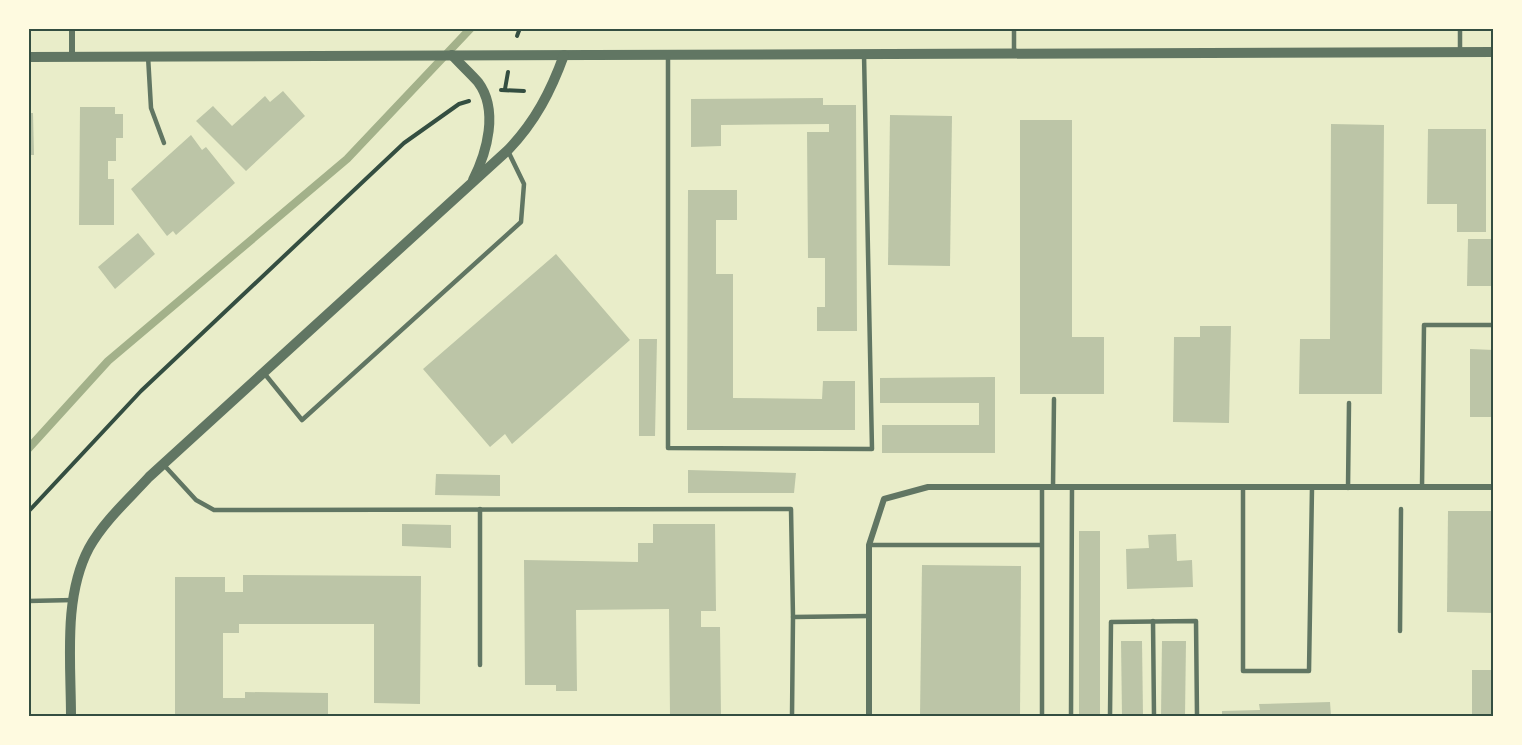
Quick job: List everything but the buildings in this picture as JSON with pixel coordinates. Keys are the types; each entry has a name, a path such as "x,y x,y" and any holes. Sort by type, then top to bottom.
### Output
{"street":[{"path":"72,28 72,57"},
{"path":"28,57 1494,52"},
{"path":"450,55 478,82 485,95 487,107 487,143 482,163 469,187"},
{"path":"71,717 74,600 79,573 89,548 105,524 163,464 508,150 550,93 564,55"},
{"path":"869,717 869,544 884,499 928,487 1494,487"}],"lane":[{"path":"1014,28 1014,54"},
{"path":"1460,28 1460,52"},
{"path":"668,54 668,448 872,449 864,54"},
{"path":"148,57 151,108 164,143"},
{"path":"264,373 302,420 520,222 524,184 508,150"},
{"path":"1422,487 1424,326 1494,325"},
{"path":"1053,487 1054,399"},
{"path":"1348,488 1349,403"},
{"path":"163,464 196,500 214,510 791,509 792,717"},
{"path":"1042,487 1042,717"},
{"path":"1071,717 1072,487"},
{"path":"1243,487 1243,671 1309,671 1312,488"},
{"path":"480,509 480,665"},
{"path":"1400,631 1401,509"},
{"path":"869,544 1041,545"},
{"path":"28,601 74,600"},
{"path":"793,617 869,616"},
{"path":"1154,621 1154,717"},
{"path":"1110,717 1111,622 1154,621 1196,621 1197,717"}],"path":[{"path":"507,79 506,89 525,91"},
{"path":"28,512 141,391 404,143 459,104 474,99"}],"waterway":[{"path":"28,449 108,361 347,159 471,28"}]}
